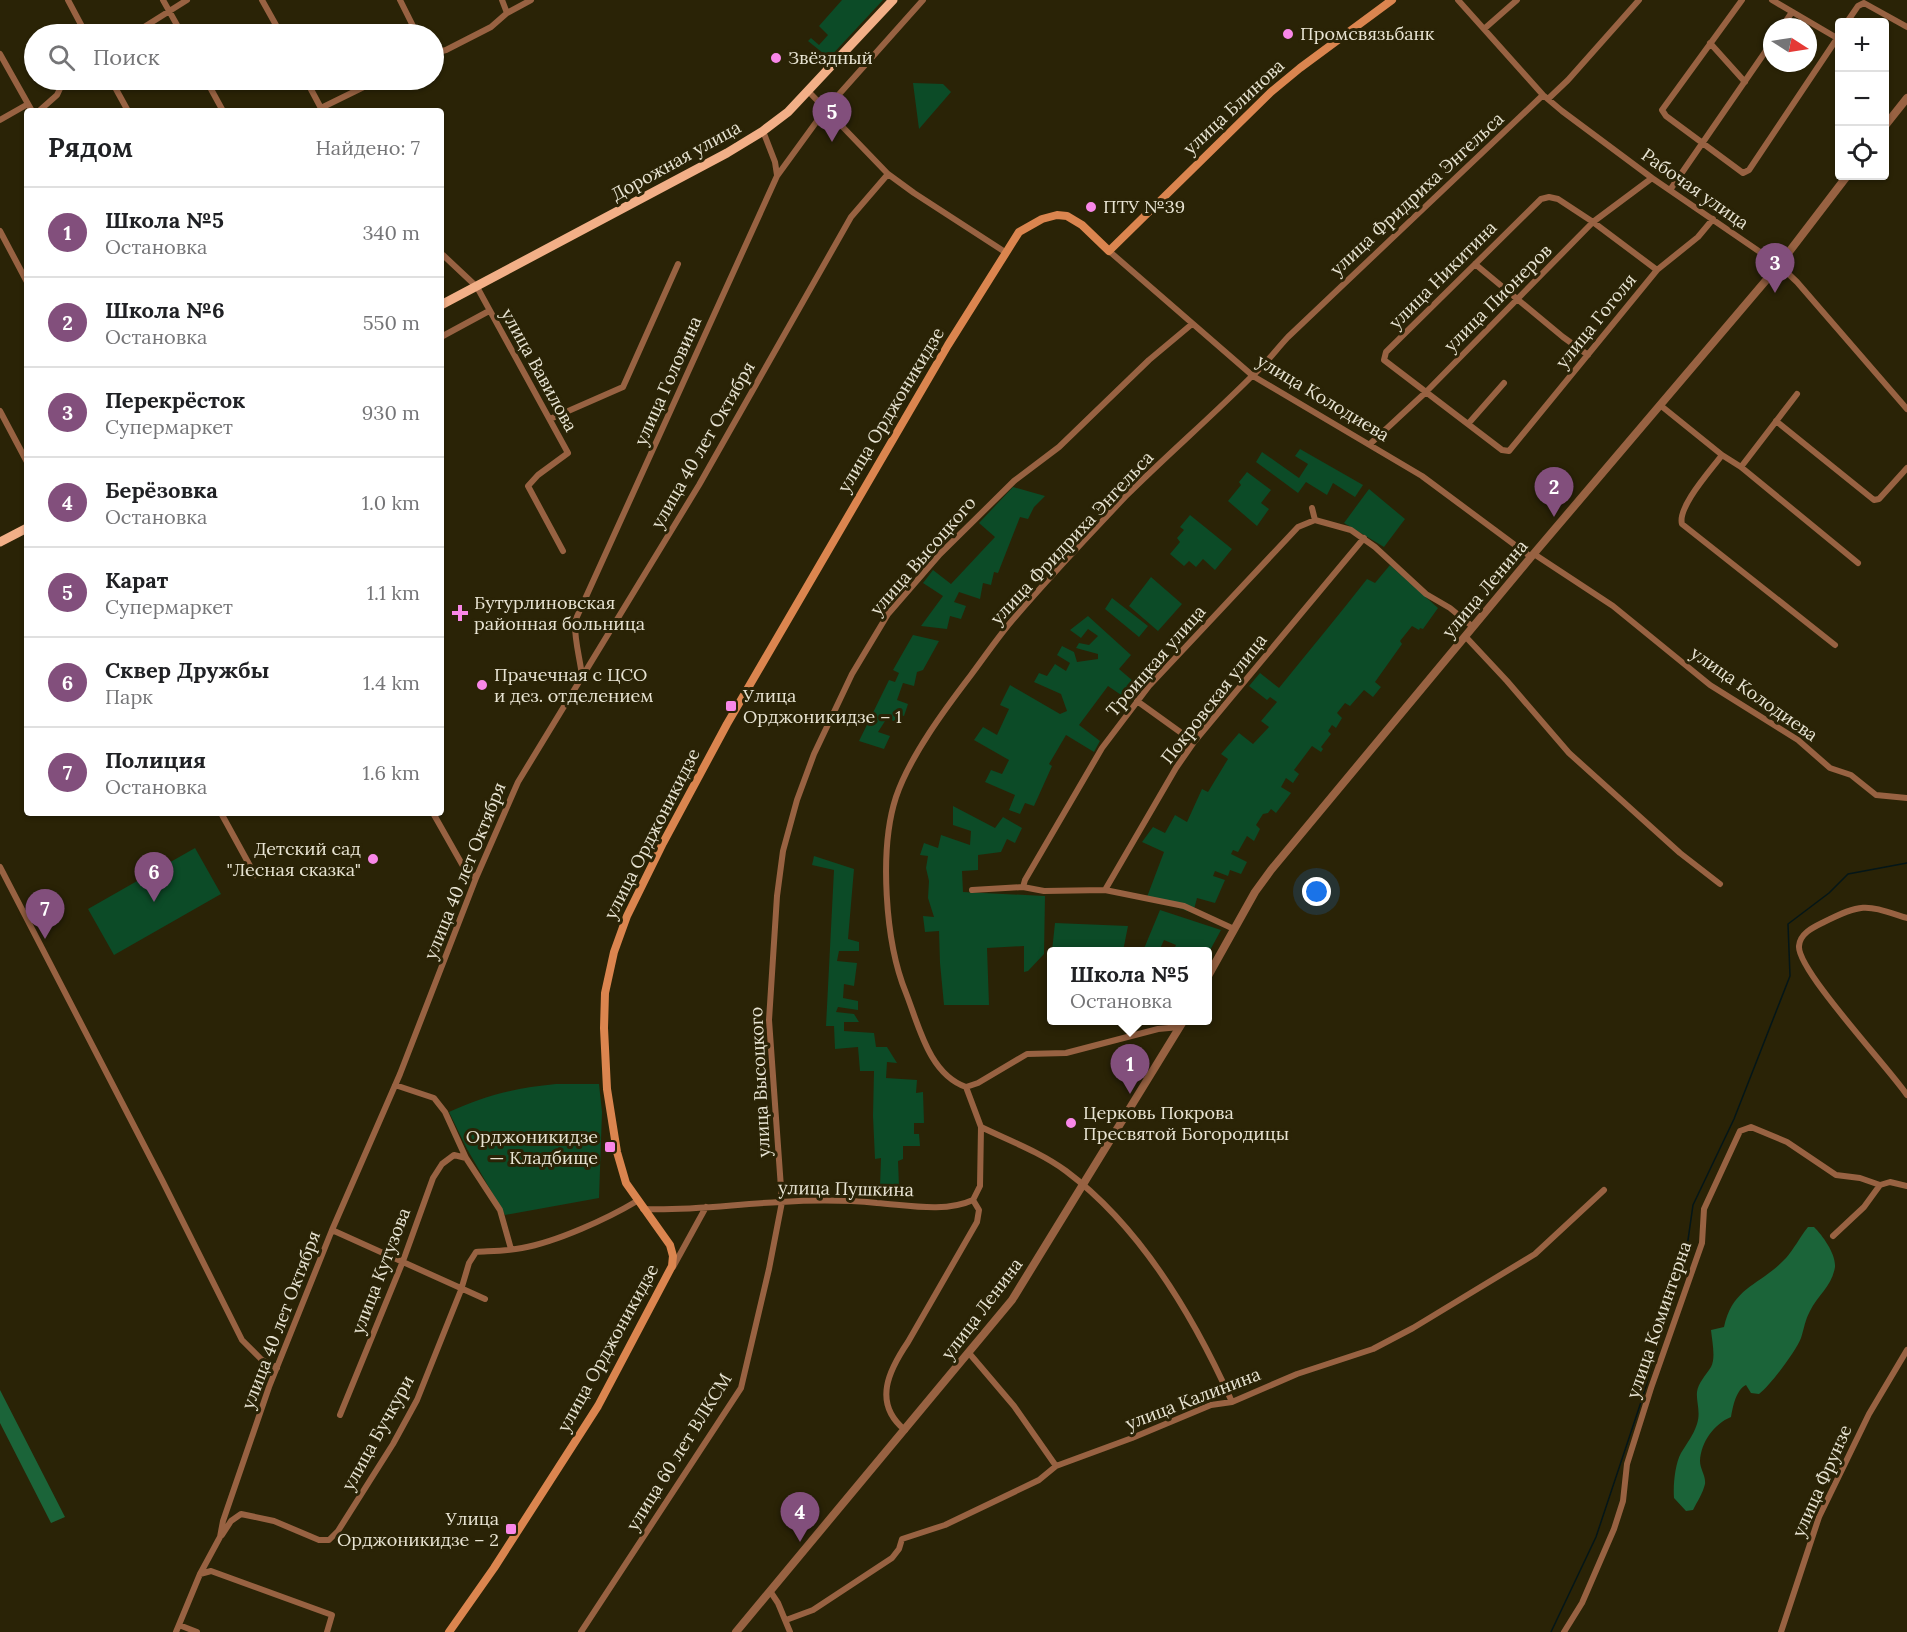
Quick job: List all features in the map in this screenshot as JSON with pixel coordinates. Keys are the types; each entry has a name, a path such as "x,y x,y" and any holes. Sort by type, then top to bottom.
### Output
{"main road":[{"name":"Дорожная улица","path":"444,304 727,153 763,131 788,112 808,92 893,0"},
{"name":"улица Блинова","path":"1110,251 1271,92 1299,68 1392,0"},
{"name":"улица Орджоникидзе","path":"449,1632 494,1568 598,1406 672,1266 673,1256 670,1245 626,1183 617,1152 607,1089 605,993 614,952 627,916 663,843 732,716 872,474 1019,232 1030,224 1058,215 1067,216 1075,220 1110,251"},
{"path":"0,542 24,530"}],"street":[{"path":"68,0 81,24"},
{"path":"163,0 176,24"},
{"path":"149,24 187,0"},
{"path":"262,0 275,24"},
{"path":"400,0 412,24"},
{"path":"501,0 507,14"},
{"path":"444,50 492,27 507,14 531,0"},
{"name":"улица Головина","path":"582,677 574,634 575,621 777,176 825,110 923,0"},
{"name":"Рабочая улица","path":"1458,0 1545,97 1652,178 1779,265 1797,282 1907,409"},
{"path":"1484,29 1517,0"},
{"name":"улица Фридриха Энгельса","path":"981,1127 966,1088 956,1084 934,1061 897,969 887,889 888,841 896,797 908,768 952,700 1015,616 1126,496 1253,376 1288,337 1545,97 1568,80 1639,0"},
{"path":"1742,0 1662,110 1666,116 1742,172 1749,170 1835,41"},
{"path":"1772,0 1835,34"},
{"path":"1850,18 1858,6 1864,3 1907,27"},
{"path":"1788,18 1792,12"},
{"path":"1710,44 1745,82"},
{"path":"0,54 30,108"},
{"path":"1670,190 1763,55"},
{"path":"42,108 59,90"},
{"path":"116,90 126,108"},
{"path":"211,90 221,108"},
{"path":"312,90 321,108"},
{"path":"324,108 359,90"},
{"path":"808,92 888,174 1005,252"},
{"path":"1885,126 1907,99"},
{"path":"0,120 24,110"},
{"path":"763,131 775,162 777,176"},
{"name":"улица 40 лет Октября","path":"177,1629 200,1574 220,1538 227,1510 277,1368 332,1230 395,1085 476,878 518,782 699,485 851,217 888,174"},
{"name":"улица Пионеров","path":"1370,444 1426,392 1593,222 1652,178"},
{"name":"улица Ленина","path":"1212,969 1255,892 1271,870 1532,556 1779,265 1843,180"},
{"name":"улица Никитина","path":"1511,449 1504,451 1386,362 1384,355 1545,197 1558,199 1657,270"},
{"name":"улица Гоголя","path":"1511,449 1657,270 1698,237 1713,219"},
{"path":"0,231 24,276"},
{"name":"улица Колодиева","path":"1110,251 1253,376 1437,486 1532,556 1613,606 1710,685 1798,740 1830,768 1851,775 1876,795 1907,798"},
{"name":"улица Вавилова","path":"444,256 477,287 568,453 538,475 528,486 563,551"},
{"path":"550,419 623,387 678,264"},
{"path":"1475,264 1563,337 1588,354"},
{"path":"444,335 489,310"},
{"name":"улица Высоцкого","path":"782,1202 769,1020 776,915 783,851 797,800 814,754 852,674 888,614 940,554 1014,481 1059,447 1149,360 1192,324"},
{"path":"1468,424 1504,383"},
{"path":"1741,467 1797,394"},
{"path":"1660,405 1722,455 1741,467 1858,563"},
{"path":"0,411 24,456"},
{"path":"1776,421 1874,500 1879,499 1907,468"},
{"path":"1722,455 1686,505 1680,519 1682,524 1835,645"},
{"path":"1312,508 1315,520 1351,531 1364,538 1426,594 1450,608 1473,627"},
{"name":"Троицкая улица","path":"1023,887 1102,748 1137,701 1298,527 1315,520"},
{"name":"Покровская улица","path":"1105,890 1176,768 1194,742 1364,538"},
{"path":"1466,636 1569,753 1680,853 1720,884"},
{"path":"1137,701 1194,742"},
{"path":"223,816 255,875"},
{"path":"435,816 463,866 476,878"},
{"path":"0,867 242,1340 262,1360 277,1368"},
{"path":"972,890 1023,887 1044,891 1105,890 1184,906 1234,929"},
{"path":"1907,918 1873,908 1860,906 1850,909 1805,933 1799,946 1799,953 1816,984 1894,1076 1907,1095"},
{"path":"966,1088 1027,1054 1066,1053 1177,1025"},
{"name":"улица Ленина","path":"771,1591 1020,1289 1181,1025"},
{"path":"395,1085 434,1098 445,1112 466,1158 500,1210 511,1249 545,1242 609,1216 637,1201"},
{"name":"улица Коминтерна","path":"1564,1632 1582,1603 1614,1529 1623,1501 1627,1464 1702,1243 1704,1209 1740,1131 1751,1126 1787,1142 1836,1175 1860,1178 1880,1185"},
{"path":"904,1430 889,1412 886,1393 889,1375 977,1222 979,1210 973,1200 980,1186 981,1127 1015,1142 1056,1165 1109,1209 1168,1283 1210,1353 1232,1402"},
{"name":"улица Кутузова","path":"340,1415 403,1261 433,1178 442,1164 454,1155 466,1158"},
{"path":"1833,1236 1864,1207 1880,1185 1890,1182 1907,1186"},
{"name":"улица Калинина","path":"786,1620 813,1610 892,1558 899,1549 902,1539 945,1525 1039,1480 1056,1466 1211,1405 1232,1402 1297,1374 1373,1349 1413,1328 1535,1254 1604,1190"},
{"name":"улица Пушкина","path":"643,1209 665,1210 782,1202 937,1206 957,1205 973,1200"},
{"name":"улица 60 лет ВЛКСМ","path":"581,1632 741,1388 770,1269 782,1202"},
{"path":"667,1278 706,1207"},
{"path":"332,1230 403,1261 461,1290 486,1299"},
{"name":"улица Бучкури","path":"220,1538 231,1521 242,1514 274,1521 319,1540 329,1540 338,1531 387,1454 417,1400 476,1252 511,1249"},
{"name":"улица Фрунзе","path":"1781,1632 1820,1517 1869,1414 1907,1350"},
{"path":"969,1353 1014,1406 1056,1466"},
{"path":"200,1574 212,1571 332,1616 327,1632"},
{"path":"736,1632 771,1591 790,1632"},
{"path":"177,1629 197,1632"}],"green space":[{"path":"842,0 883,0 829,58 808,41 811,38 819,45 828,35 819,26"},
{"path":"913,83 943,84 951,92 919,129"},
{"path":"1300,449 1363,485 1355,497 1333,483 1327,495 1306,482 1298,493 1256,462 1262,452 1299,478 1308,464 1295,456"},
{"path":"1247,472 1271,490 1261,503 1269,509 1257,526 1228,501 1241,485 1239,482"},
{"path":"1013,487 1045,496 1034,507 1028,519 1020,517 998,573 994,572 991,585 983,583 980,599 959,592 954,602 966,606 961,619 950,616 947,629 921,626 943,596 923,583 933,570 951,584 995,537 979,523"},
{"path":"1369,489 1405,519 1384,547 1344,523"},
{"path":"1190,515 1232,549 1215,570 1203,559 1196,567 1189,561 1184,566 1170,554 1180,542 1177,538 1184,530 1180,527"},
{"path":"1390,565 1438,608 1423,629 1419,630 1412,626 1400,641 1402,644 1375,682 1381,687 1373,697 1364,690 1350,706 1345,703 1337,713 1342,718 1336,728 1332,725 1328,731 1331,734 1321,747 1323,749 1321,752 1312,746 1294,770 1299,774 1293,783 1286,778 1281,787 1291,793 1276,813 1271,809 1268,813 1263,814 1256,825 1260,829 1254,841 1247,836 1238,852 1233,850 1231,854 1247,862 1241,874 1230,870 1228,876 1215,871 1213,876 1225,880 1215,903 1197,898 1193,913 1147,897 1164,852 1142,842 1153,827 1165,833 1175,815 1187,822 1202,789 1208,792 1228,759 1221,754 1239,733 1253,744 1269,727 1261,721 1277,702 1270,697 1267,700 1249,686 1260,673 1279,688 1367,579 1375,583"},
{"path":"1151,577 1182,604 1158,631 1129,606"},
{"path":"1112,598 1148,626 1139,637 1105,609"},
{"path":"1088,616 1131,655 1119,669 1140,687 1130,701 1108,686 1079,725 1100,741 1094,752 1066,735 1049,764 1052,766 1034,806 1025,803 1020,814 1009,810 1015,795 985,782 991,770 1002,774 1009,760 974,740 983,727 997,735 1009,709 1000,705 1010,685 1060,714 1067,711 1061,694 1034,682 1039,673 1047,676 1055,664 1066,671 1070,663 1057,655 1062,646 1074,652 1077,662 1098,659 1098,654 1076,648 1079,643 1089,645 1098,636 1088,629 1081,638 1070,630"},
{"path":"913,635 939,641 923,670 917,672 914,686 903,683 897,700 908,704 904,716 900,715 896,722 887,718 878,732 890,736 884,749 859,741 889,680 895,682 899,673 893,670"},
{"path":"953,806 995,828 1003,817 1022,828 1015,843 1007,839 1001,852 978,855 978,870 962,871 963,892 1045,896 1044,954 1028,971 1024,972 1024,946 987,948 989,1005 944,1005 939,931 925,932 923,916 934,917 928,898 929,881 926,868 928,856 920,855 924,843 938,848 941,835 970,845 971,831 953,825"},
{"path":"195,848 221,894 114,955 88,909"},
{"path":"814,856 854,869 848,939 859,942 859,951 839,951 837,961 857,963 854,986 844,984 843,998 858,1001 858,1010 838,1007 836,1012 854,1014 859,1022 844,1022 844,1031 874,1033 876,1047 887,1047 897,1063 887,1062 886,1078 917,1080 916,1093 923,1092 924,1123 914,1123 914,1134 919,1134 920,1146 903,1146 903,1159 898,1161 899,1186 880,1187 881,1158 875,1159 874,1071 860,1071 858,1047 835,1049 834,1026 826,1026 834,870 812,865"},
{"path":"1160,910 1221,930 1212,947 1175,947 1176,945 1164,940 1161,947 1145,947"},
{"path":"1055,923 1128,926 1124,947 1052,947"},
{"path":"556,1084 599,1084 602,1112 599,1198 505,1215 467,1149 449,1112 501,1093"},
{"path":"1808,1227 1814,1227 1831,1251 1835,1267 1831,1280 1813,1305 1798,1344 1776,1376 1759,1394 1751,1393 1746,1385 1743,1387 1736,1399 1731,1417 1719,1424 1710,1434 1703,1447 1700,1461 1705,1484 1693,1510 1686,1511 1674,1498 1675,1475 1681,1453 1697,1424 1698,1389 1713,1359 1711,1330 1724,1327 1734,1303 1786,1258"},
{"path":"0,1390 65,1517 51,1523 0,1423"}],"waterway":[{"path":"1551,1632 1596,1537 1642,1399 1687,1247 1693,1205 1734,1119 1790,976 1788,924 1829,893 1848,874 1907,863"}],"place":[{"name":"Промсвязьбанк","path":"1288,34"},
{"name":"Звёздный","path":"776,58"},
{"name":"Карат","path":"832,142"},
{"name":"ПТУ №39","path":"1091,207"},
{"name":"Перекрёсток","path":"1775,293"},
{"name":"Школа №6","path":"1554,517"},
{"name":"Бутурлиновская районная больница","path":"460,613"},
{"name":"Прачечная с ЦСО и дез. отделением","path":"482,685"},
{"name":"Улица Орджоникидзе – 1","path":"731,706"},
{"name":"Детский сад \"Лесная сказка\"","path":"373,859"},
{"name":"Сквер Дружбы","path":"154,902"},
{"name":"Полиция","path":"45,939"},
{"name":"Школа №5","path":"1130,1094"},
{"name":"Церковь Покрова Пресвятой Богородицы","path":"1071,1123"},
{"name":"Орджоникидзе — Кладбище","path":"610,1147"},
{"name":"Улица Орджоникидзе – 2","path":"511,1529"},
{"name":"Берёзовка","path":"800,1542"}]}
